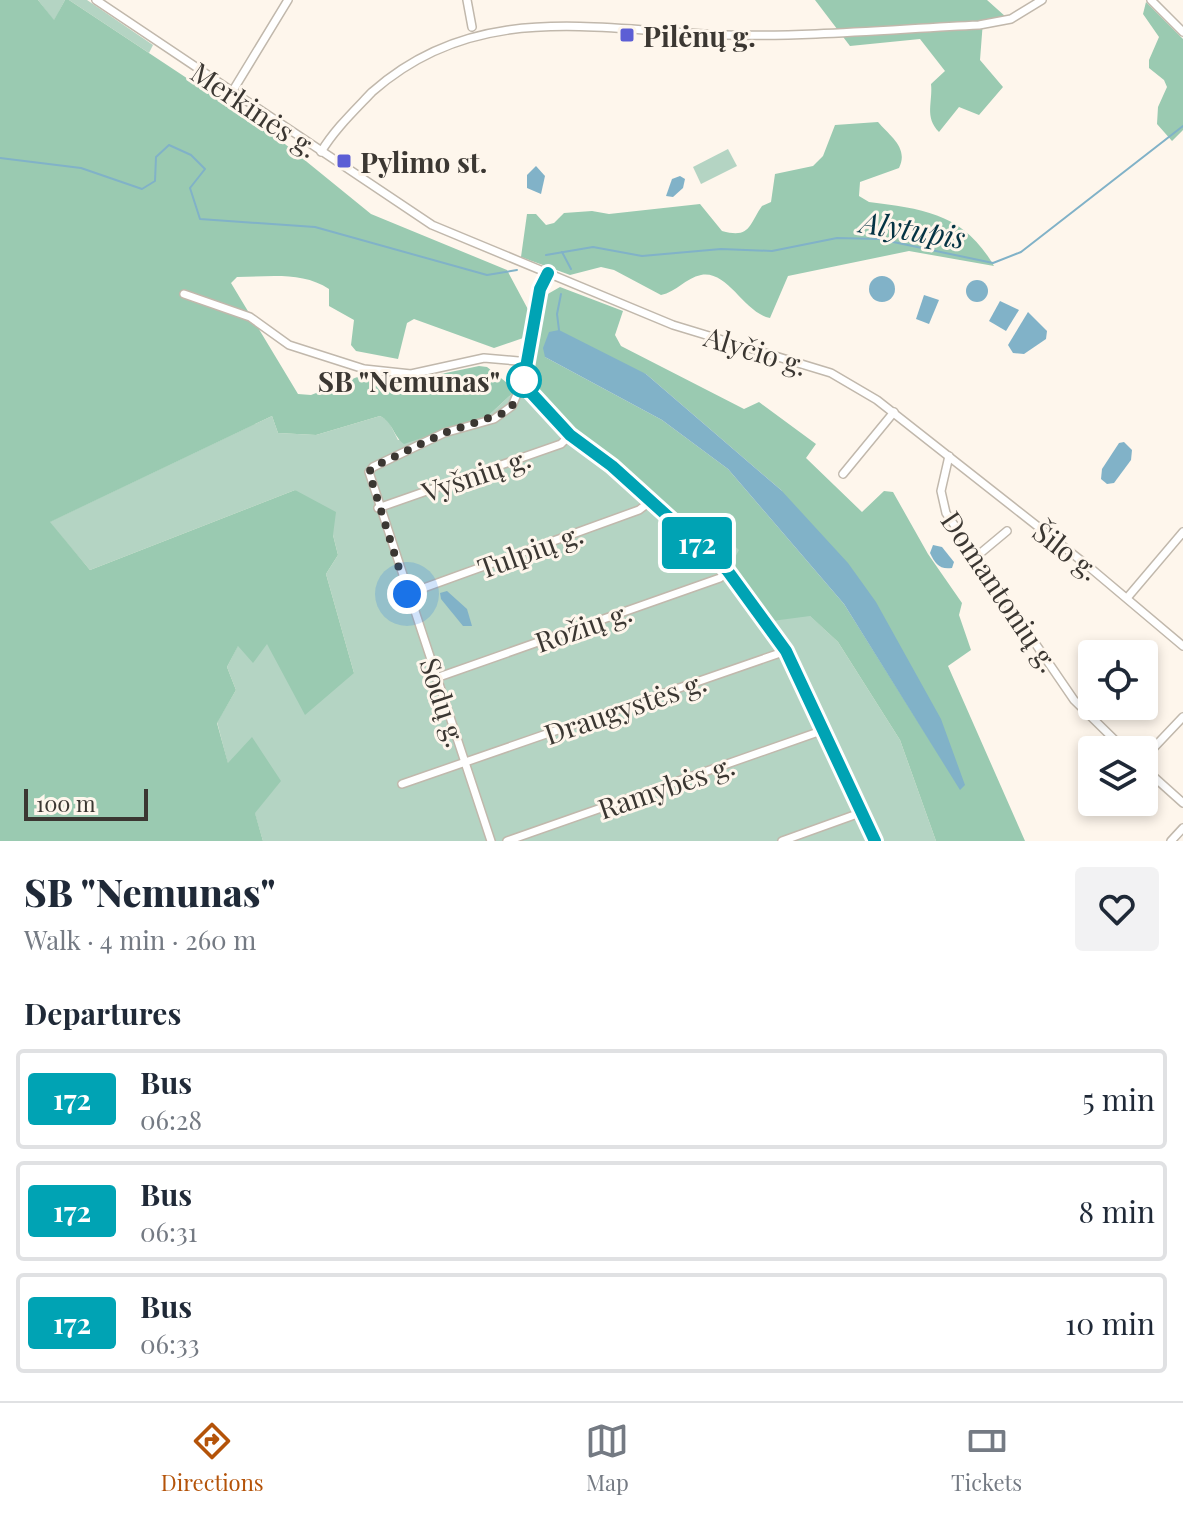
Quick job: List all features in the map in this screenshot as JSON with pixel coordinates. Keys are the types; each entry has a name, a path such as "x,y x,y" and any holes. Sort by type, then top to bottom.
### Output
{"street":[{"name":"Merkinės g.","path":"96,0 432,225 548,273"},
{"path":"232,92 288,0"},
{"path":"467,0 472,27"},
{"path":"321,152 355,110 414,53 472,27 558,21 750,35 979,25 1011,19 1042,0"},
{"path":"1151,0 1183,32"},
{"path":"548,273 540,289 523,384 570,435 651,501 727,570 786,651 875,841"},
{"name":"Alyčio g.","path":"548,273 673,325 831,373 894,412 949,456"},
{"path":"184,294 250,317 289,345 317,357 364,369 411,374 484,358 529,362"},
{"name":"Sodų g.","path":"491,841 378,508 369,472 373,467 444,433 504,413 523,384"},
{"path":"843,474 894,412"},
{"name":"Vyšnių g.","path":"378,508 561,444 570,435"},
{"name":"Domantonių g.","path":"949,456 941,501 1074,700 1111,736"},
{"name":"Šilo g.","path":"949,456 1183,646"},
{"name":"Tulpių g.","path":"407,594 639,510 651,501"},
{"path":"977,556 1007,531"},
{"path":"1127,598 1183,532"},
{"name":"Rožių g.","path":"436,678 720,578 727,570"},
{"name":"Draugystės g.","path":"402,784 786,651"},
{"path":"1158,743 1183,717"},
{"name":"Ramybės g.","path":"507,841 824,730"},
{"path":"1158,781 1183,803"},
{"path":"782,841 860,813"},
{"path":"1171,841 1183,828"}],"green space":[{"path":"0,0 38,0 54,20 65,0 69,0 280,140 371,214 507,270 531,315 526,337 494,348 414,319 407,323 398,359 356,351 351,345 354,320 329,306 329,289 319,283 284,276 237,277 231,283 298,394 311,395 360,376 417,379 479,366 487,367 516,390 489,415 404,444 380,416 316,435 278,433 272,416 50,522 90,570 295,490 336,512 333,535 338,555 326,574 354,673 305,715 267,644 253,663 238,646 227,667 236,690 217,723 228,763 252,737 281,781 255,813 263,841 0,841"},
{"path":"38,0 65,0 54,21"},
{"path":"69,0 87,0 153,45 149,53"},
{"path":"815,0 987,0 1006,17 983,21 980,60 1003,87 979,115 959,107 939,132 930,115 931,84 945,71 920,39 850,46"},
{"path":"1146,2 1183,39 1183,130 1172,141 1157,124 1158,107 1167,87 1164,80 1149,68 1149,60 1159,37 1143,14"},
{"path":"878,122 900,148 901,161 899,168 860,182 859,196 869,202 941,217 970,235 994,266 909,251 788,276 770,318 761,315 728,285 711,275 696,277 661,295 614,270 601,267 570,275 521,257 527,214 536,214 546,225 554,223 564,213 592,211 609,214 700,204 722,231 739,233 748,228 762,206 771,202 775,174 813,166 823,156 835,125"},
{"path":"728,149 737,166 701,184 693,167"},
{"path":"560,287 623,311 615,335 621,346 744,409 759,402 816,444 806,458 862,512 884,491 893,492 928,554 962,603 959,615 971,650 948,666 1025,841 936,841 900,740 838,642 810,616 772,621 729,568 739,550 707,524 694,532 553,412 530,375 546,295","holes":["545,357 646,374 781,490 961,790 844,604 728,469 662,420"]},
{"path":"532,381 553,412 740,550 838,642 900,740 936,841 263,841 255,814 228,764 217,722 236,690 227,667 238,645 267,643 354,673 326,574 338,555 333,535 295,490 90,570 49,522 272,416 278,433 316,435 380,416 388,420 398,440 489,415 516,390"}],"water":[{"path":"536,166 545,176 541,194 527,188 527,175"},
{"path":"680,176 685,179 683,188 673,197 666,196 672,179"},
{"path":"882,276 892,279 895,289 892,299 882,302 872,299 869,289 872,279"},
{"path":"977,280 985,283 988,291 985,299 977,302 969,299 966,291 969,283"},
{"path":"924,295 939,300 929,324 916,319"},
{"path":"1000,301 1019,310 1006,331 989,321"},
{"path":"1028,312 1047,331 1046,339 1024,354 1013,353 1008,345"},
{"path":"559,330 646,374 781,490 848,563 876,602 941,719 965,785 960,790 844,604 728,469 662,420 545,357 543,348 549,332"},
{"path":"1124,442 1132,450 1131,460 1114,483 1107,484 1101,479 1102,469 1119,443"},
{"path":"933,545 942,547 954,562 952,568 936,563 930,553"},
{"path":"447,591 467,609 472,626 463,626 441,599 440,593"}],"waterway":[{"name":"Alytupis","path":"546,255 593,247 642,256 721,249 772,251 837,238 879,239 993,263 1021,252 1183,126"},
{"name":"Alytupis","path":"0,158 81,168 142,189 155,181 156,157 169,145 191,155 205,169 190,188 200,219 315,227 487,275 517,270"},
{"path":"562,252 571,269"},
{"path":"559,330 557,314 561,294"}],"bus line":[{"name":"172","path":"548,273 540,289 523,384 570,435 612,466 727,570 786,651 875,841"}],"place":[{"name":"Pilėnų g.","path":"627,35"},
{"name":"Pylimo st.","path":"344,161"},
{"name":"SB \"Nemunas\"","path":"524,380"}],"route":[{"path":"407,594 369,472 373,467 444,433 494,419 512,406 524,380"}]}
